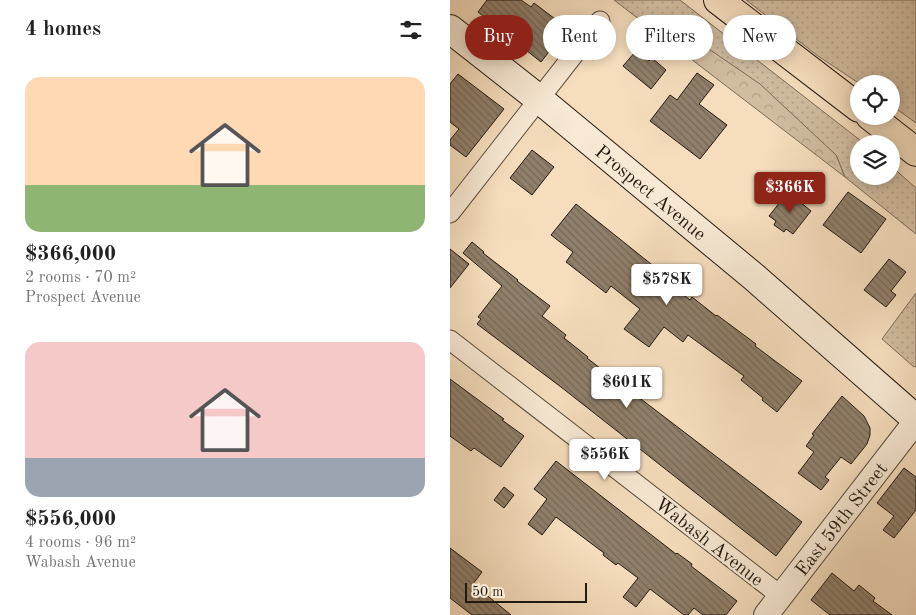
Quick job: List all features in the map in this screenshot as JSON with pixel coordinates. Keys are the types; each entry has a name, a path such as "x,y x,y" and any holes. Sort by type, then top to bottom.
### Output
{"highway":[{"path":"718,0 850,101"},
{"path":"882,125 916,152"}],"main road":[{"name":"Prospect Avenue","path":"450,29 539,99 754,277 916,420"}],"street":[{"path":"450,213 570,60"},
{"name":"Wabash Avenue","path":"450,340 774,609"},
{"name":"East 59th Street","path":"774,609 916,420"}],"green space":[{"path":"614,0 680,0 699,15 634,15"},
{"path":"746,0 916,0 916,123 900,111 900,75 850,75 850,77 796,39 796,15 765,15"},
{"path":"713,26 723,33 723,60 757,60 853,135 850,135 850,181 845,177 836,155 708,60 713,60"},
{"path":"713,52 760,84 836,155 845,177 692,60 713,60"},
{"path":"900,174 916,188 916,234 855,185 900,185"},
{"path":"916,293 916,366 914,367 882,339"}],"building":[{"path":"487,0 521,0 531,7 534,3 550,15 543,15 543,59 541,62 533,56 533,15 482,15 478,12"},
{"path":"628,60 654,60 666,70 651,89 623,66"},
{"path":"697,73 714,85 699,104 727,125 700,159 650,121 670,95 677,100"},
{"path":"458,74 504,109 466,157 450,145 450,140 459,129 450,122 450,84"},
{"path":"532,150 554,167 532,195 510,178"},
{"path":"788,192 811,211 793,234 786,229 784,232 774,225 776,221 769,216"},
{"path":"848,192 886,219 861,253 823,225"},
{"path":"576,204 661,272 658,275 690,300 692,297 717,315 802,381 777,412 741,380 744,376 688,335 683,342 664,327 649,347 624,329 640,309 611,286 606,293 566,262 573,252 551,235"},
{"path":"472,242 517,281 550,306 542,316 566,335 564,338 587,358 618,382 621,379 636,390 633,393 802,522 776,556 561,387 477,324 481,319 478,317 502,286 463,253"},
{"path":"450,249 469,264 450,288"},
{"path":"889,259 906,272 891,291 896,295 886,307 864,290"},
{"path":"450,379 524,436 501,467 474,448 471,451 450,436"},
{"path":"842,396 864,416 870,428 870,435 867,444 851,464 841,457 825,477 829,480 821,490 798,473 814,452 806,446 814,435 812,434"},
{"path":"556,461 676,554 692,564 691,566 737,601 726,615 703,615 694,608 688,615 684,615 650,589 636,607 623,597 638,578 618,563 616,565 603,555 604,553 556,517 542,535 528,524 547,499 534,489"},
{"path":"904,468 916,477 916,510 894,538 883,530 894,516 877,503"},
{"path":"504,487 514,495 504,508 494,500"},
{"path":"450,548 482,572 473,584 511,615 472,615 450,598"},
{"path":"832,573 854,591 859,585 875,598 873,601 892,615 830,615 811,600"}]}
